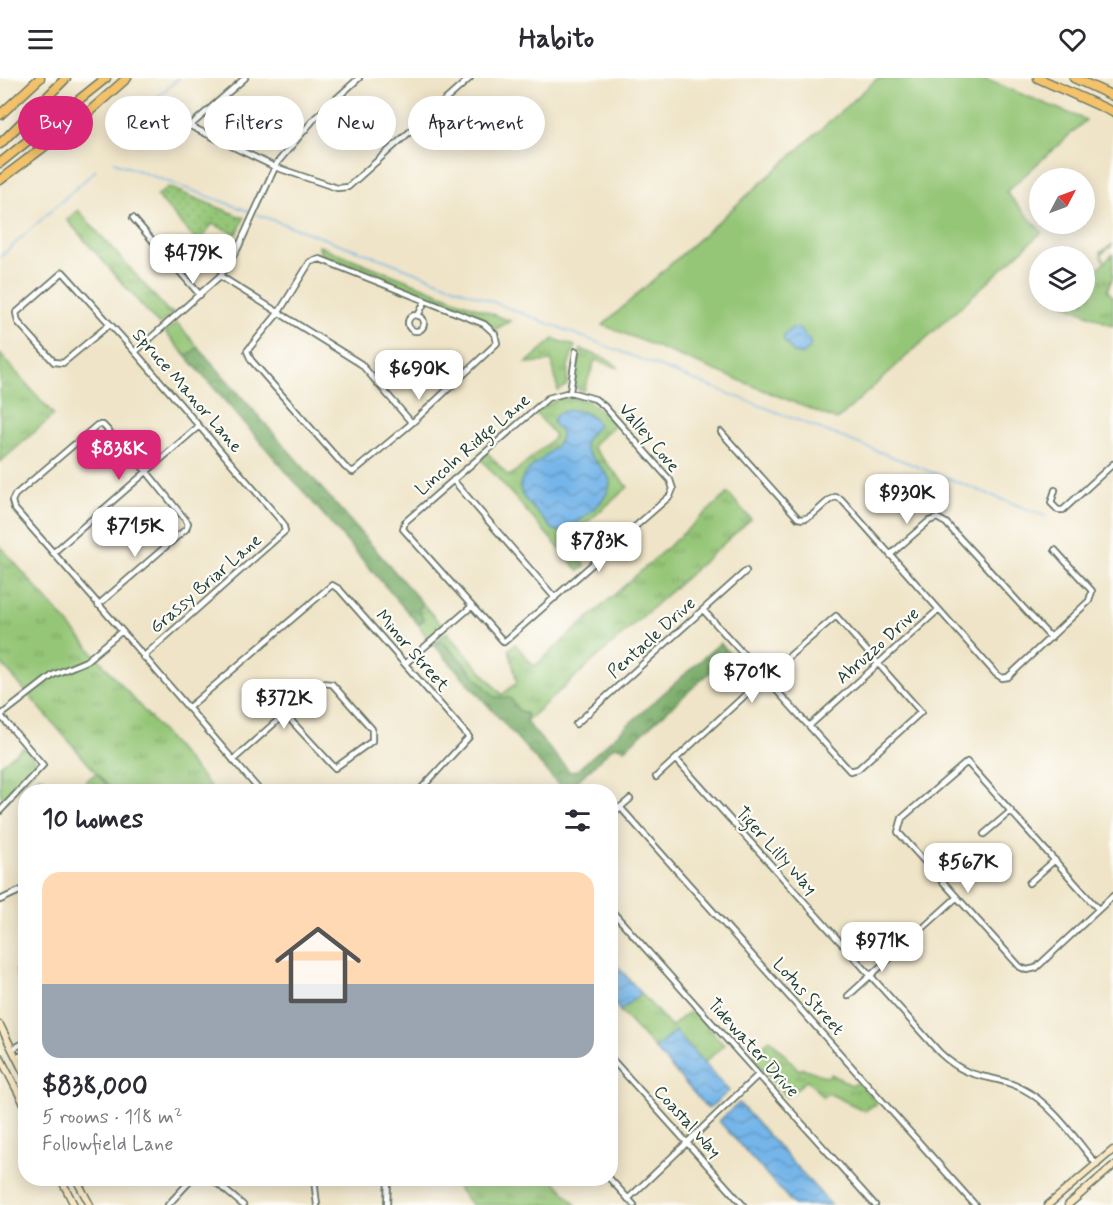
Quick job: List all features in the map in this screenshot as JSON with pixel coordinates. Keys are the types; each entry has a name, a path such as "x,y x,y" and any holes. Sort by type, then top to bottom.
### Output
{"highway":[{"path":"0,115 40,78"},
{"path":"0,144 66,78"},
{"path":"0,163 105,78"},
{"path":"0,180 82,118 127,78"},
{"path":"1029,78 1086,100"},
{"path":"1038,78 1113,112"},
{"path":"1074,78 1113,96"}],"main road":[{"path":"0,1025 18,1062"},
{"path":"12,1049 0,1056 18,1093"},
{"path":"2,1064 16,1058"},
{"path":"1048,1205 1113,1150"},
{"path":"1068,1205 1113,1166"},
{"path":"64,1186 74,1205"},
{"path":"80,1186 90,1205"}],"street":[{"path":"245,78 190,126 275,167 337,188 348,187 470,78"},
{"path":"135,352 220,276 238,248 275,167 291,144 315,118 359,78"},
{"path":"133,218 200,295"},
{"path":"320,258 425,302 484,324 495,334 497,343 494,349 412,423 353,472 345,467 251,360 247,351 279,312 310,262 320,258"},
{"name":"Spruce Manor Lane","path":"110,324 63,363 54,362 18,322 16,313 63,272 110,324 135,352 284,523 285,531"},
{"path":"220,276 360,364 412,423"},
{"path":"418,316 425,302"},
{"path":"570,392 576,351"},
{"name":"Lincoln Ridge Lane","path":"472,606 403,529 405,522 548,398 570,392"},
{"name":"Valley Cove","path":"555,598 670,496 673,489 670,480 604,406 595,399 570,392"},
{"path":"98,605 186,529 188,523 147,472 103,424 97,425 15,495 12,501 14,508 53,554 98,605 122,631 254,784"},
{"path":"53,554 200,426"},
{"path":"721,432 798,518 808,518 835,496 996,675 1002,678 1008,677 1089,601 1092,591 1056,550"},
{"path":"1054,490 1051,503 1058,510 1067,507 1111,466 1113,473"},
{"path":"406,663 472,606 504,642 555,598 453,480"},
{"path":"890,555 929,521 937,518 946,523 1051,638"},
{"name":"Grassy Briar Lane","path":"143,657 285,531"},
{"name":"Pentacle Drive","path":"576,724 746,571"},
{"name":"Minor Street","path":"188,708 332,585 339,589 406,663 469,737 425,784"},
{"path":"656,777 765,677 836,616 921,712 853,772 809,726 765,677 704,610"},
{"name":"Abruzzo Drive","path":"809,726 939,610"},
{"path":"26,784 43,765 0,715 53,675 86,661 122,631"},
{"path":"233,760 320,683 332,684 372,729 374,735 372,741 335,768 285,714"},
{"name":"Tiger Lilly Way","path":"676,759 948,1061 976,1077 1016,1085 1031,1093 1097,1165"},
{"path":"1098,909 967,762 902,818 898,826 898,832 956,898 1020,967 1027,970 1036,968 1113,896"},
{"path":"0,812 18,792"},
{"path":"620,807 630,799"},
{"name":"Lotus Street","path":"620,807 975,1205"},
{"path":"984,834 1011,811"},
{"path":"1029,883 1054,860"},
{"path":"0,900 18,892"},
{"path":"848,996 956,898"},
{"name":"Tidewater Drive","path":"618,918 875,1205"},
{"path":"12,1049 18,1046"},
{"name":"Coastal Way","path":"618,1066 743,1205"},
{"path":"628,1199 758,1075"},
{"path":"168,1205 186,1186"},
{"path":"220,1186 243,1205"},
{"path":"315,1186 317,1205"},
{"path":"387,1205 388,1186"},
{"path":"616,1186 634,1205"}],"green space":[{"path":"878,78 982,78 1086,120 1033,168 1029,168 1029,171 1006,192 1029,218 1029,234 1040,234 837,420 603,325"},
{"path":"168,187 244,218 237,234 212,224 199,244 157,196"},
{"path":"78,210 167,310 173,313 159,325 67,220"},
{"path":"319,246 510,321 496,329 482,317 320,254"},
{"path":"1113,254 1113,278 1107,290 1113,297 1113,326 1083,312 1095,312 1095,271"},
{"path":"177,323 198,347 187,357 165,332"},
{"path":"554,339 575,346 568,366 567,385 558,391 552,361 526,363"},
{"path":"198,347 423,604 418,609 424,620 418,624 187,357"},
{"path":"581,349 611,361 619,368 595,360 584,391 579,390 574,385"},
{"path":"0,354 54,415 0,462"},
{"path":"562,397 589,401 616,424 594,444 593,448 628,487 567,540 586,566 579,571 481,459 488,453 507,475 511,475 554,438 554,434 535,412"},
{"path":"728,493 751,519 525,722 527,714 518,710 510,698 495,697 443,642 433,644 447,632 502,695 517,682 509,649 515,644 533,665 536,665"},
{"path":"0,546 208,784 106,784 0,662"},
{"path":"423,604 443,627 428,639 418,624 423,620 418,609"},
{"path":"443,642 495,697 510,698 518,710 527,715 526,722 570,772 576,771 720,643 730,654 625,749 614,746 574,784 558,784 435,646"},
{"path":"24,747 35,759 36,767 21,784 18,784 18,787 6,801 0,794 0,765"},
{"path":"96,773 106,784 83,784"},
{"path":"39,776 58,784 31,784"},
{"path":"641,993 671,1027 692,1009 724,1045 704,1063 675,1032 655,1049 620,1011"},
{"path":"770,1039 799,1070 803,1068 827,1077 831,1074 851,1085 859,1083 877,1103 865,1111 828,1093 823,1097 807,1080 787,1097 751,1057"},
{"path":"456,1186 559,1186 576,1205 472,1205"}],"water":[{"path":"792,328 799,329 810,341 810,348 802,355 794,353 784,341 784,335"},
{"path":"570,410 586,413 596,421 598,425 586,439 584,446 608,476 610,483 604,498 590,513 569,530 558,531 550,527 528,503 520,486 529,470 560,440 561,432 553,423 556,415"},
{"path":"618,967 641,993 620,1011 618,1009"},
{"path":"675,1031 729,1091 708,1109 655,1049"},
{"path":"739,1103 831,1205 794,1205 719,1121"}],"waterway":[{"path":"159,96 179,78"},
{"path":"114,162 251,212"},
{"path":"0,257 96,170"},
{"path":"256,214 387,261 1045,516"}]}
